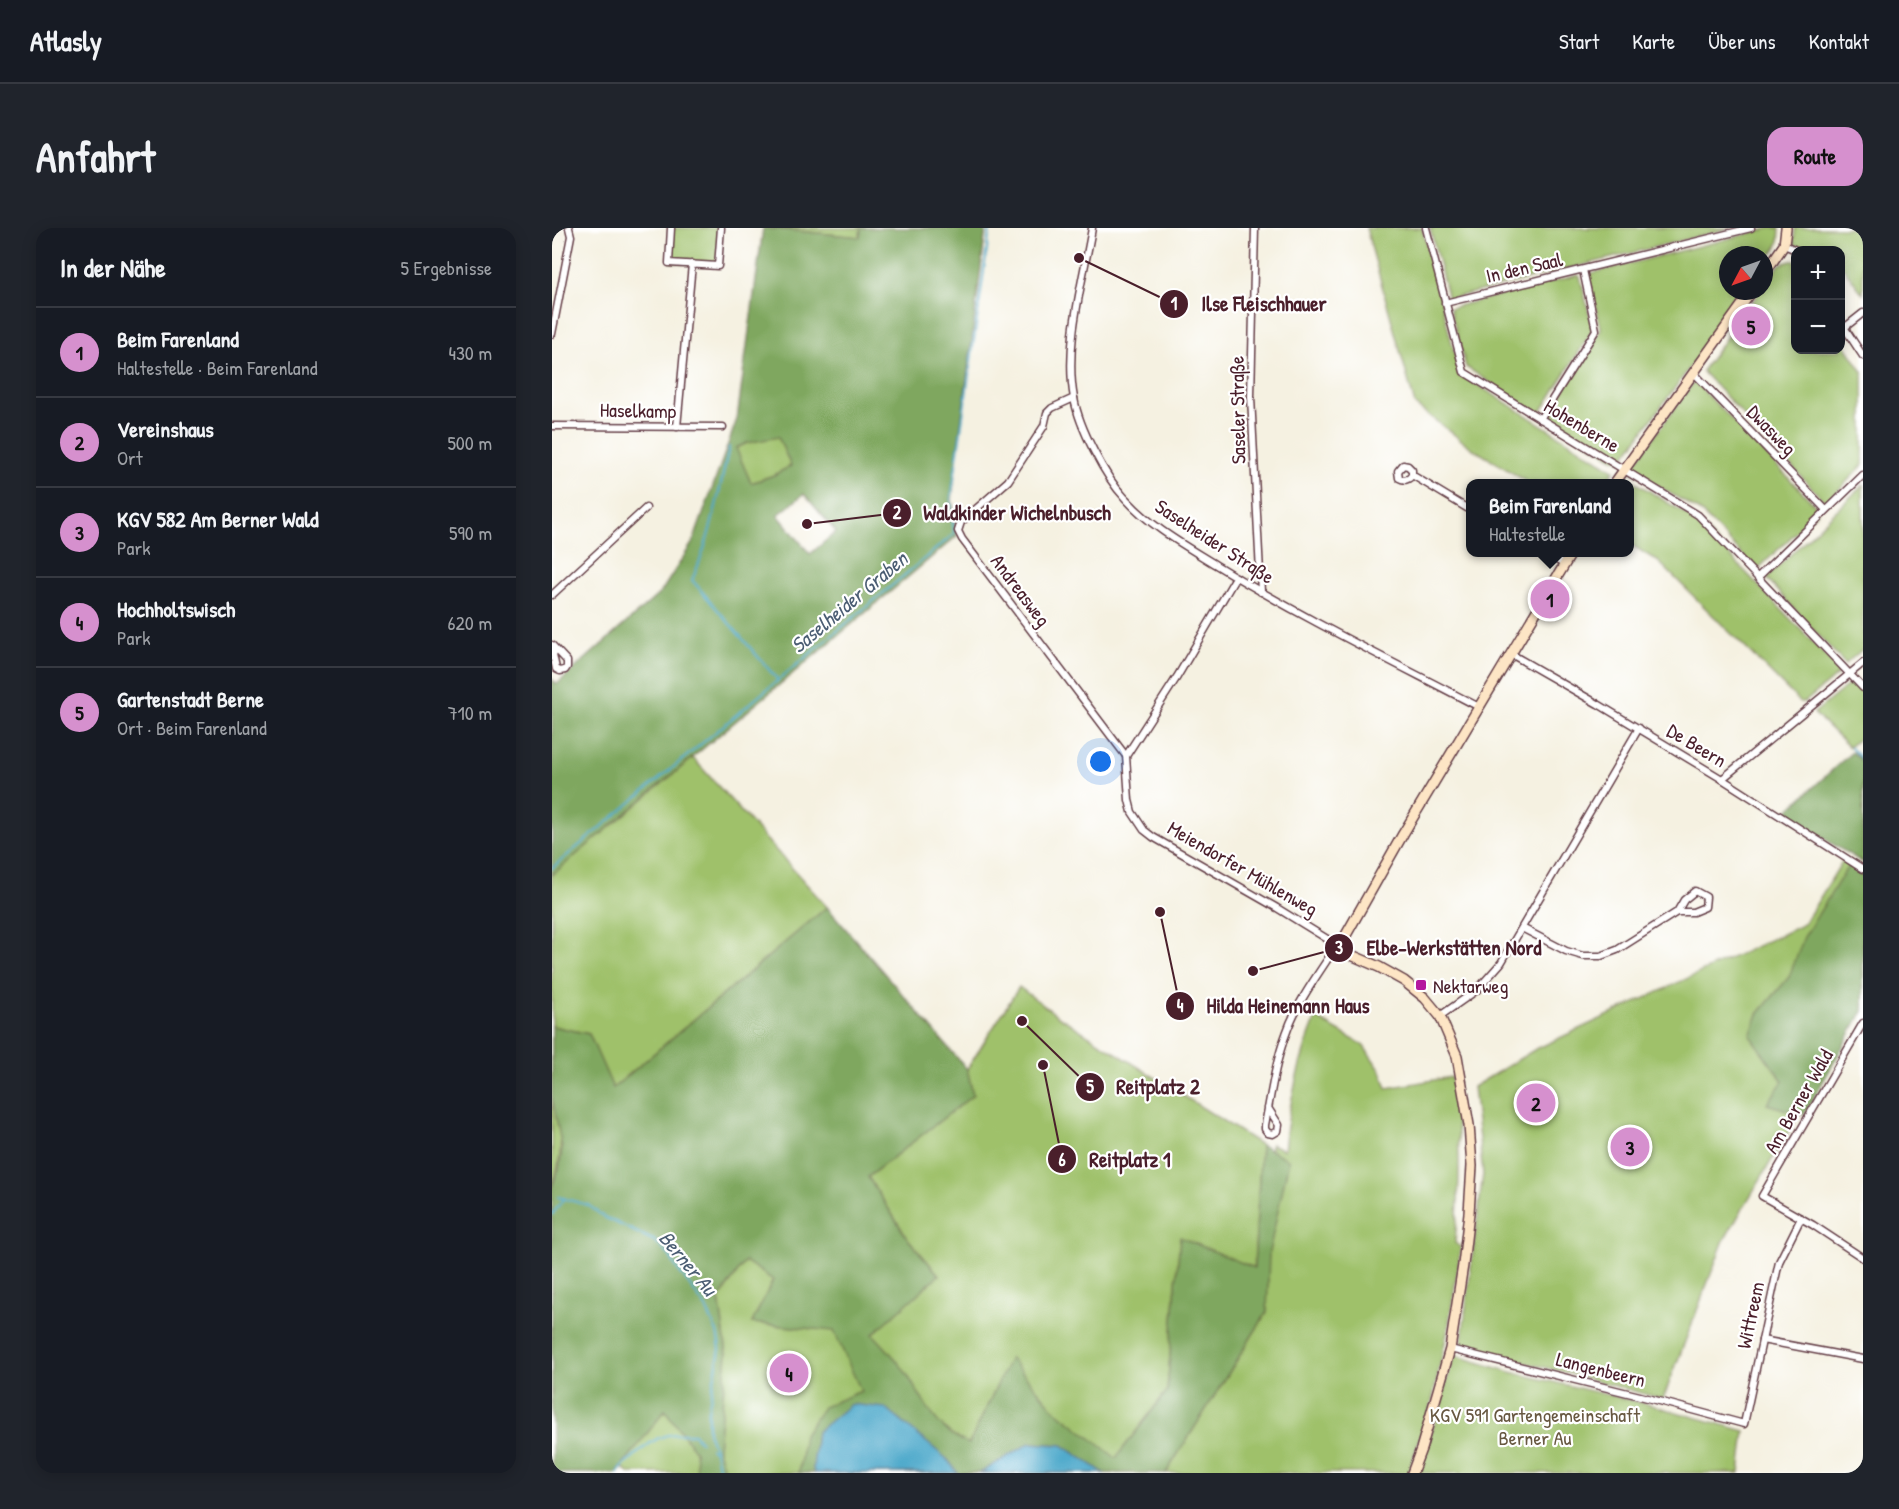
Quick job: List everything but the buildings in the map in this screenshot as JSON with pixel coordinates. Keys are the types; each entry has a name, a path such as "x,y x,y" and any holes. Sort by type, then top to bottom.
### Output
{"street":[{"path":"552,334 571,236 569,228"},
{"path":"671,228 669,263 718,266 721,228"},
{"name":"Saselheider Straße","path":"1092,228 1072,344 1074,398 1081,425 1104,468 1124,497 1160,530 1236,577 1479,707"},
{"name":"Saseler Straße","path":"1256,228 1251,397 1262,592"},
{"name":"Hohenberne","path":"1426,228 1464,372 1698,515 1863,688"},
{"name":"In den Saal","path":"1445,303 1751,228"},
{"path":"1773,261 1784,245 1786,228"},
{"path":"1784,245 1791,248"},
{"path":"677,427 692,264"},
{"path":"1540,418 1596,330 1583,270"},
{"path":"1616,479 1745,300"},
{"path":"1845,322 1863,313"},
{"path":"1845,329 1863,356"},
{"name":"Dwasweg","path":"1693,372 1826,510"},
{"name":"Andreasweg","path":"1074,398 1052,408 1047,413 1044,426 1008,481 961,522 958,531 1126,756"},
{"name":"Haselkamp","path":"552,426 723,427"},
{"path":"1412,475 1466,508"},
{"path":"1758,577 1863,475"},
{"path":"552,595 646,508"},
{"path":"1551,557 1565,565"},
{"path":"1268,1108 1280,1050 1289,1026 1310,986 1340,946 1404,832 1569,557"},
{"path":"1126,756 1177,677 1236,577"},
{"name":"De Beern","path":"1511,654 1722,779 1863,870"},
{"path":"1722,779 1863,663"},
{"path":"1440,1016 1477,990 1501,963 1639,729"},
{"name":"Meiendorfer Mühlenweg","path":"1126,756 1129,800 1132,812 1144,830 1340,946 1352,956 1379,967 1412,987 1440,1016 1453,1045 1463,1084 1472,1166 1466,1244 1450,1349 1412,1473"},
{"path":"1522,928 1566,951 1583,956 1601,956 1617,950 1677,912 1684,900 1695,891 1706,897 1705,907 1693,912 1677,912"},
{"name":"Am Berner Wald","path":"1801,1218 1762,1196 1863,1023"},
{"path":"1801,1218 1863,1258"},
{"name":"Wittreem","path":"1744,1424 1779,1262 1801,1218"},
{"path":"1762,1340 1863,1359"},
{"name":"Langenbeern","path":"1450,1349 1744,1424"}],"green space":[{"path":"672,228 719,228 717,265 670,262"},
{"path":"763,228 860,237 861,228 986,228 952,500 957,536 552,875 552,679 557,684 661,592 693,542 737,419","holes":["778,437 791,466 751,483 736,448 747,443","804,494 836,532 810,554 778,515"]},
{"path":"767,228 861,228 860,237"},
{"path":"1366,228 1422,228 1460,374 1614,470 1608,479 1522,479 1473,449 1415,405"},
{"path":"1430,228 1731,228 1448,299"},
{"path":"1771,228 1780,228 1779,243 1773,252 1773,246 1719,246 1719,300 1739,300 1622,460 1614,459 1547,416 1601,328 1588,274"},
{"path":"1795,228 1863,228 1863,294 1845,270 1845,246 1797,246 1794,241"},
{"path":"1791,261 1791,354 1845,354 1845,345 1863,372 1863,465 1826,503 1702,371 1753,300 1773,300 1773,274 1780,264"},
{"path":"1578,275 1592,325 1591,333 1541,412 1537,413 1466,367 1450,308"},
{"path":"1693,383 1696,383 1818,508 1816,513 1757,570 1701,512 1632,470"},
{"path":"778,436 791,466 751,483 735,449 747,443"},
{"path":"1634,481 1697,521 1841,672 1805,702 1800,702 1659,562 1634,546"},
{"path":"1863,485 1863,649 1845,664 1766,578"},
{"path":"1852,682 1863,691 1863,735 1849,747 1814,713"},
{"path":"1852,752 1863,762 1863,863 1784,814"},
{"path":"693,758 827,907 612,1089 589,1034 552,1026 552,875"},
{"path":"1843,860 1863,872 1863,1007 1724,1240 1663,1399 1461,1347 1483,1174 1473,1087 1534,1050 1804,924"},
{"path":"1850,863 1863,872 1863,1011 1804,1115 1767,1104 1783,1081 1750,1036 1758,1014 1789,977 1804,937"},
{"path":"827,907 967,1069 973,1095 868,1177 908,1239 939,1275 873,1334 902,1368 939,1423 957,1438 969,1444 1010,1358 1054,1409 1116,1458 1167,1391 1180,1237 1254,1268 1261,1145 1289,1160 1269,1252 1267,1312 1166,1473 1104,1473 1062,1445 1030,1443 980,1473 958,1473 947,1459 817,1432 814,1473 799,1473 804,1435 823,1407 861,1391 834,1331 752,1323 773,1280 745,1261 719,1299 727,1354 718,1449 725,1473 697,1473 695,1451 665,1410 617,1473 552,1473 552,1187 559,1168 562,1148 552,1097 552,1026 589,1034 613,1088"},
{"path":"1019,987 1058,1016 1261,1145 1254,1268 1180,1238 1167,1391 1116,1458 1141,1473 629,1473 621,1467 665,1410 727,1354 719,1299 745,1261 773,1280 752,1323 939,1275 908,1239 868,1177 973,1095 967,1069"},
{"path":"1316,1018 1363,1045 1381,1071 1387,1088 1451,1077 1455,1098 1459,1160 1455,1243 1461,1247 1448,1329 1432,1401 1408,1473 1166,1473 1267,1312 1271,1144 1284,1150 1295,1083"},
{"path":"552,1097 561,1142 559,1164 552,1187"},
{"name":"KGV 591 Gartengemeinschaft Berner Au","path":"1454,1355 1511,1372 1647,1404 1745,1431 1740,1473 1416,1473 1437,1417"}],"water":[{"path":"851,1404 885,1408 947,1459 958,1473 814,1473 817,1432"},
{"path":"1030,1443 1062,1445 1104,1473 980,1473"}],"waterway":[{"name":"Saselheider Graben","path":"552,868 954,534 951,500 990,228"},
{"path":"729,447 709,531 692,580 778,680"},
{"path":"1851,748 1863,760"},
{"name":"Berner Au","path":"558,1197 588,1205 604,1217 655,1241 670,1256 706,1308 717,1332 720,1349 708,1410 708,1432 715,1451 719,1473"},
{"path":"552,1215 564,1198"},
{"path":"618,1473 643,1449 663,1436 694,1434 701,1442"},
{"name":"Berner Au","path":"710,1448 715,1451"}],"place":[{"name":"Ilse Fleischhauer","path":"1079,258"},
{"name":"Gartenstadt Berne","path":"1751,326"},
{"name":"Waldkinder Wichelnbusch","path":"807,524"},
{"name":"Beim Farenland","path":"1550,599"},
{"name":"Hilda Heinemann Haus","path":"1160,912"},
{"name":"Elbe-Werkstätten Nord","path":"1253,971"},
{"name":"Nektarweg","path":"1421,985"},
{"name":"Reitplatz 2","path":"1022,1021"},
{"name":"Reitplatz 1","path":"1043,1065"},
{"name":"Vereinshaus","path":"1536,1103"},
{"name":"KGV 582 Am Berner Wald","path":"1630,1147"},
{"name":"Hochholtswisch","path":"789,1373"}]}
